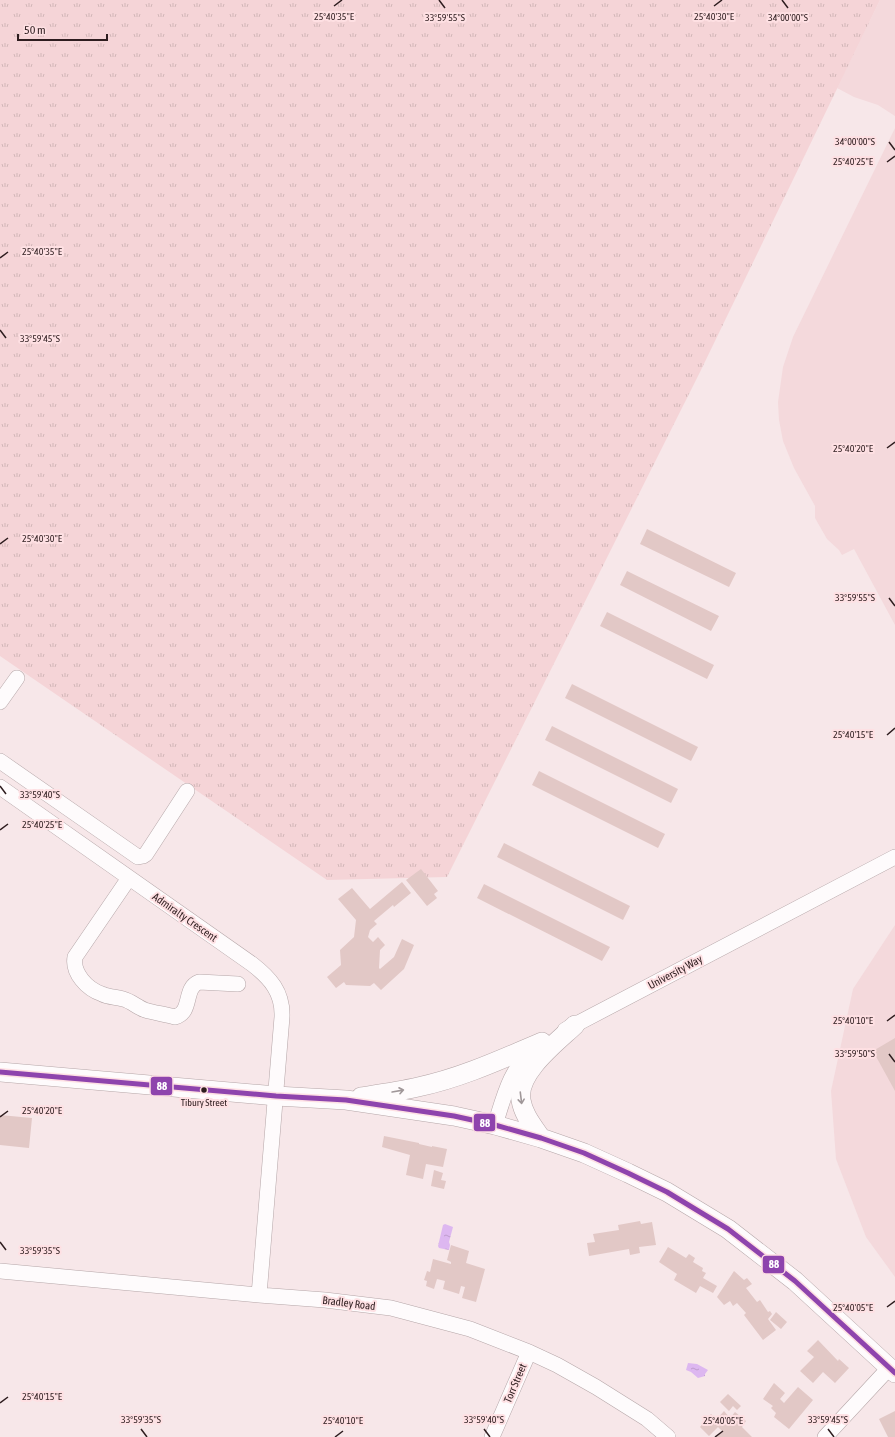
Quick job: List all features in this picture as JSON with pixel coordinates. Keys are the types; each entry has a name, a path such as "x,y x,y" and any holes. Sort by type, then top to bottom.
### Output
{"main road":[{"path":"541,1138 523,1110 520,1100 522,1083 531,1069 575,1025"},
{"path":"346,1100 419,1087 507,1057 542,1042"},
{"path":"0,1072 276,1096 346,1100 454,1116 495,1125 541,1138 584,1153 628,1173 667,1192 728,1229 795,1281 892,1370"}],"street":[{"path":"0,702 17,678"},
{"path":"0,761 138,857 146,854 187,791"},
{"name":"Admiralty Crescent","path":"0,786 252,964 268,977 280,995 282,1009 276,1096"},
{"name":"University Way","path":"495,1125 504,1093 514,1072 528,1054 542,1042 895,857"},
{"path":"129,878 75,957 74,966 76,972 89,986 101,994 122,998 146,1010 175,1017 179,1016 186,1009 191,988 194,984 199,982 238,984"},
{"path":"259,1295 276,1096"},
{"name":"Bradley Road","path":"0,1271 325,1300 391,1308 470,1329 529,1352 557,1365 596,1387 647,1419 668,1437"},
{"name":"Torr Street","path":"492,1437 529,1352"},
{"path":"825,1437 892,1370"}],"shaded area":[{"path":"880,0 895,0 895,116 878,105 854,97 837,88"},
{"path":"895,128 895,625 854,549 842,555 839,550 827,539 815,518 815,506 794,468 783,441 779,420 778,402 783,367 793,337"},
{"path":"895,925 895,1277 866,1237 836,1159 831,1091 853,989"}],"green space":[{"path":"0,0 880,0 700,372 447,877 327,880 0,656"}],"water":[{"path":"445,1224 453,1227 449,1242 449,1250 439,1248 438,1246 443,1225"},
{"path":"688,1363 697,1364 708,1370 705,1376 698,1378 686,1370"}],"building":[{"path":"647,529 736,573 729,587 640,544"},
{"path":"627,571 719,616 711,631 620,585"},
{"path":"607,612 714,665 707,679 600,626"},
{"path":"572,684 698,747 691,761 565,698"},
{"path":"552,726 678,789 671,803 545,740"},
{"path":"539,771 665,834 658,848 532,785"},
{"path":"504,843 630,906 623,920 497,857"},
{"path":"421,869 438,891 434,894 437,898 427,906 406,880"},
{"path":"402,882 411,893 394,907 393,905 374,921 377,924 370,930 368,937 373,942 378,937 385,945 380,950 380,969 394,957 402,939 414,945 404,969 381,990 374,983 370,986 346,985 344,982 336,988 327,977 341,965 340,950 354,937 356,920 338,899 352,888 370,909"},
{"path":"484,884 610,947 602,961 477,898"},
{"path":"895,1038 895,1091 873,1051"},
{"path":"0,1115 32,1118 29,1148 0,1145"},
{"path":"384,1136 447,1149 443,1167 426,1164 423,1179 406,1175 410,1155 382,1147"},
{"path":"434,1170 443,1173 441,1180 446,1181 444,1189 431,1186"},
{"path":"640,1221 641,1224 652,1222 656,1245 639,1247 640,1253 630,1255 629,1249 589,1256 587,1243 595,1242 593,1234 619,1230 618,1225"},
{"path":"451,1245 469,1251 466,1263 485,1269 476,1302 462,1298 465,1287 461,1286 459,1294 443,1289 445,1281 437,1279 434,1289 426,1286 427,1281 424,1280 427,1271 430,1272 433,1259 451,1264 451,1262 447,1260"},
{"path":"668,1247 686,1258 689,1254 695,1258 693,1262 703,1268 702,1271 706,1273 703,1278 717,1286 713,1293 700,1286 696,1293 674,1280 677,1274 659,1262"},
{"path":"734,1271 744,1280 747,1278 752,1284 746,1288 757,1302 760,1300 768,1312 770,1311 772,1314 768,1319 776,1330 763,1340 744,1315 746,1313 737,1303 733,1306 730,1301 724,1305 717,1297"},
{"path":"776,1312 787,1322 781,1329 770,1320"},
{"path":"818,1340 838,1361 839,1359 849,1368 835,1383 823,1372 813,1383 800,1371 814,1357 807,1351"},
{"path":"774,1383 785,1393 780,1399 784,1403 798,1387 813,1400 789,1429 774,1417 776,1413 771,1408 773,1406 763,1399"},
{"path":"728,1394 741,1406 737,1410 733,1406 729,1411 720,1402"},
{"path":"724,1411 730,1418 735,1412 746,1421 742,1427 752,1437 716,1437 722,1431 718,1427 709,1436 700,1427 711,1414 717,1419"},
{"path":"895,1411 895,1437 888,1437 879,1419"}],"transit line":[{"name":"88","path":"0,1072 276,1096 346,1100 454,1116 495,1125 541,1138 584,1153 628,1173 667,1192 728,1229 795,1281 895,1373"}],"place":[{"name":"Tibury Street","path":"204,1090"}]}
